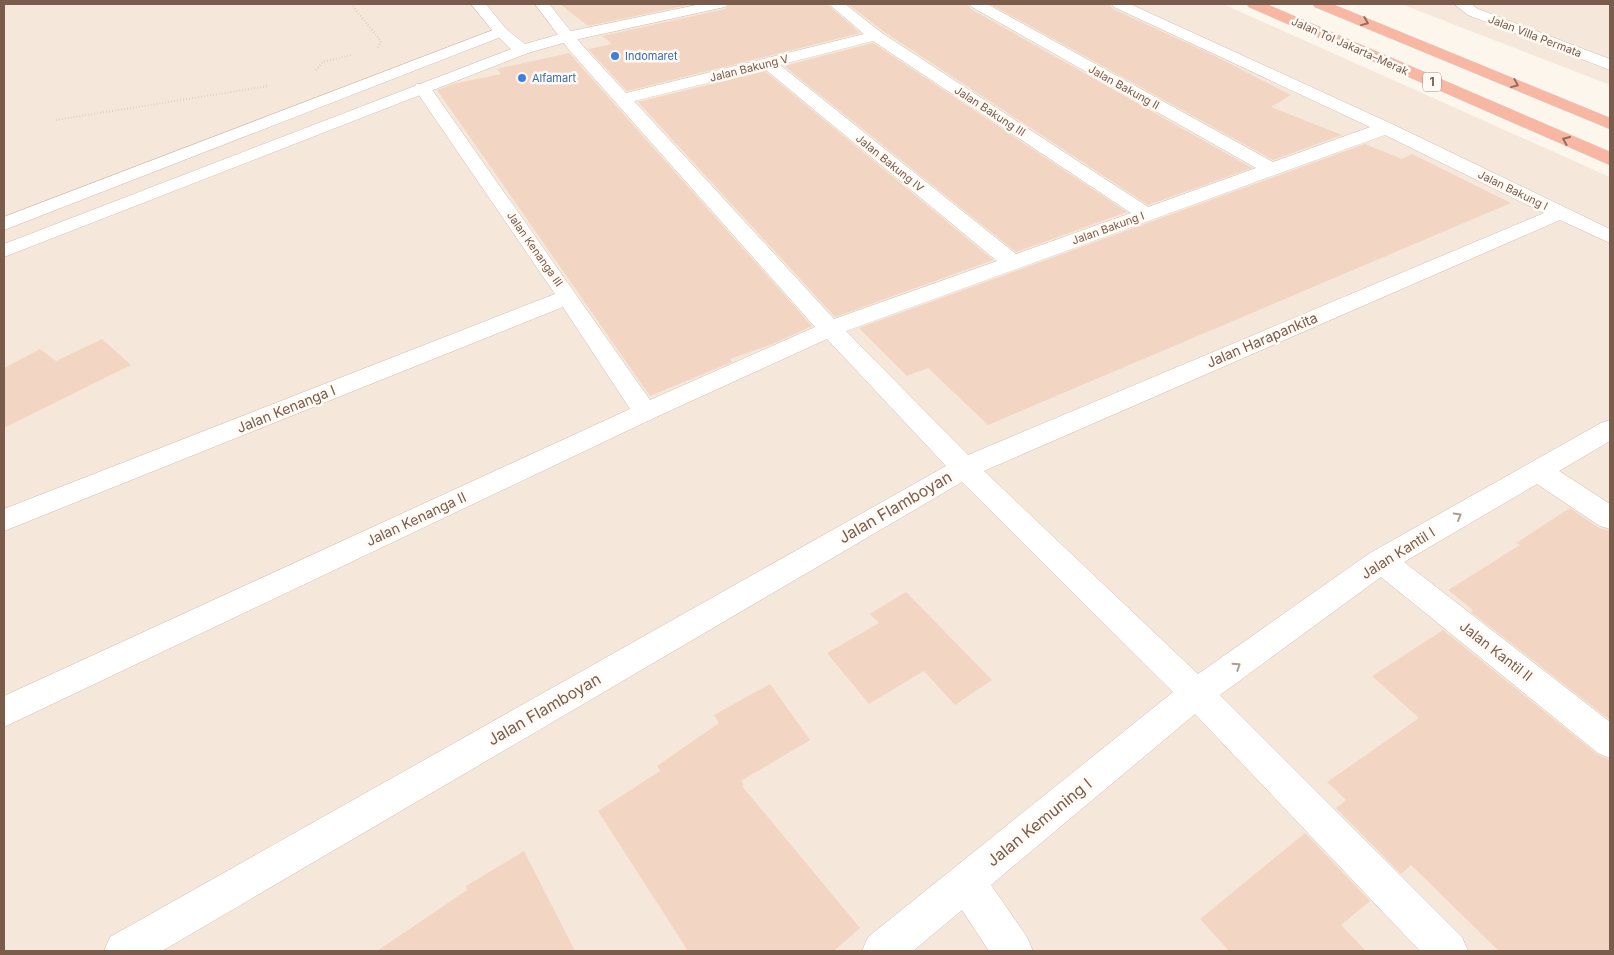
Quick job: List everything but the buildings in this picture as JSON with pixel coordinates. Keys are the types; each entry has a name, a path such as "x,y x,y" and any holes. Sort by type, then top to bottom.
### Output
{"highway":[{"name":"Jalan Tol Jakarta–Merak","path":"1254,4 1610,159"},
{"name":"Jalan Tol Jakarta–Merak","path":"1320,4 1610,124"}],"street":[{"path":"478,4 501,32 522,50"},
{"path":"542,4 567,37 830,329 964,468 1196,693 1448,951"},
{"path":"4,251 522,50 567,37 720,4"},
{"name":"Jalan Bakung III","path":"836,4 876,36 1146,215"},
{"name":"Jalan Bakung II","path":"977,4 1271,170"},
{"name":"Jalan Bakung I","path":"1119,4 1386,128 1610,237"},
{"name":"Jalan Villa Permata","path":"1461,4 1473,12 1610,65"},
{"path":"4,224 501,32"},
{"name":"Jalan Bakung V","path":"623,99 876,36"},
{"name":"Jalan Bakung IV","path":"768,63 1012,262"},
{"name":"Jalan Kenanga III","path":"422,88 568,297 645,412"},
{"name":"Jalan Bakung I","path":"830,329 1386,128"},
{"name":"Jalan Harapankita","path":"964,468 1560,213"},
{"name":"Jalan Kenanga I","path":"4,520 568,297"},
{"name":"Jalan Kenanga II","path":"4,712 645,412 830,329"},
{"name":"Jalan Kantil I","path":"1196,693 1240,664 1382,561 1610,428"},
{"name":"Jalan Flamboyan","path":"124,951 964,468"},
{"path":"1537,470 1610,518"},
{"name":"Jalan Kantil II","path":"1382,561 1610,742"},
{"name":"Jalan Kemuning I","path":"882,951 1196,693"},
{"path":"966,882 1014,951"}],"path":[{"path":"351,4 380,41 378,49"},
{"path":"312,75 323,62 360,53"},
{"path":"56,120 271,86"}],"shaded area":[{"path":"4,4 1223,4 1610,177 1610,951 4,951"},
{"path":"1401,4 1610,4 1610,85"}],"place":[{"name":"Indomaret","path":"615,56"},
{"name":"Alfamart","path":"522,78"}]}
